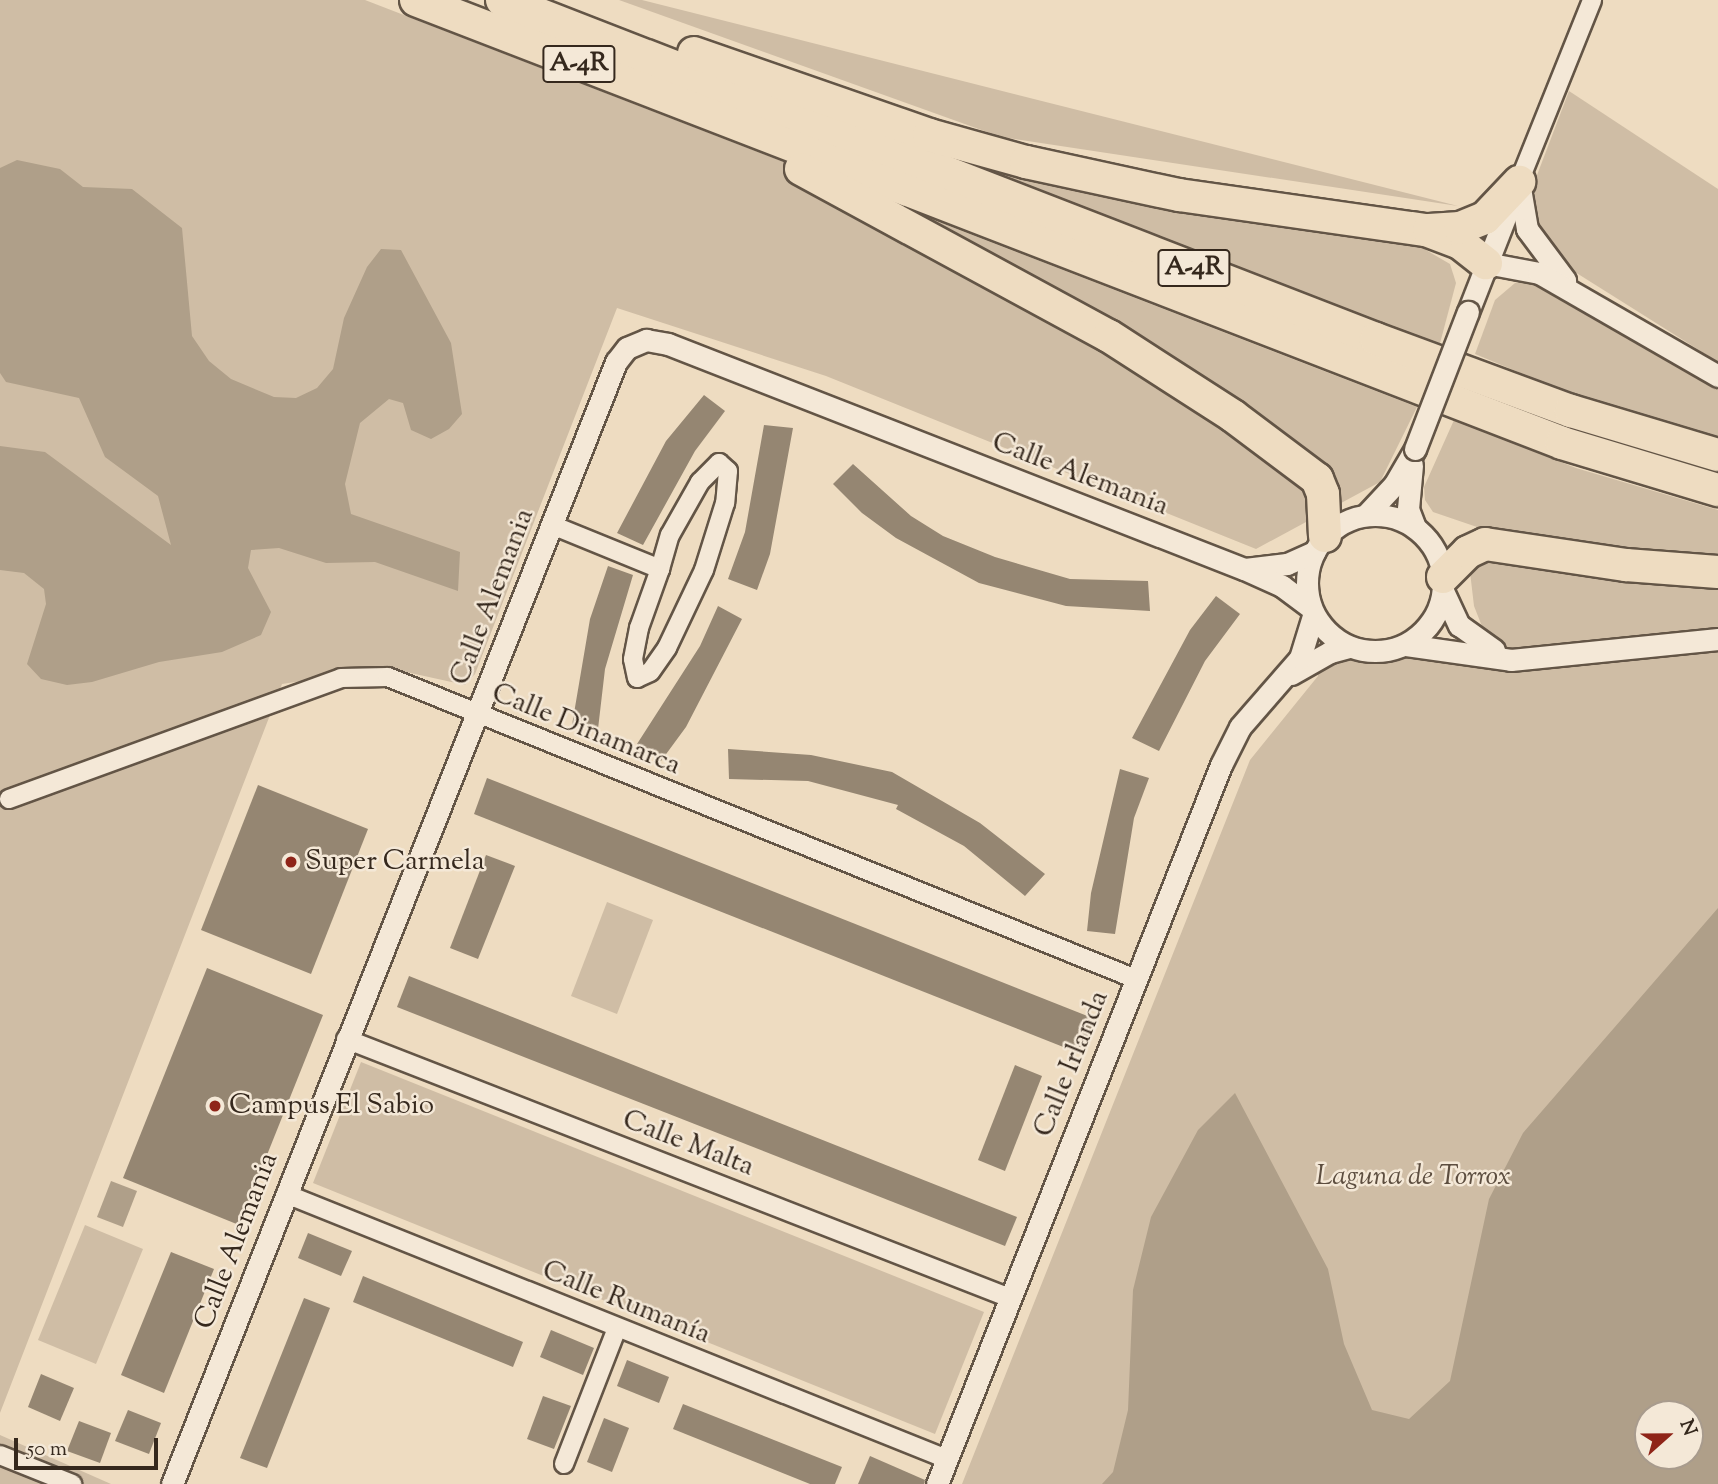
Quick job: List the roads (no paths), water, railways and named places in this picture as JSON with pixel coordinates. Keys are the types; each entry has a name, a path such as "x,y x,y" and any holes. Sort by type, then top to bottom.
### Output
{"highway":[{"name":"A-4R","path":"416,0 1562,443 1718,490"},
{"name":"A-4R","path":"502,0 1402,348 1571,411 1718,455"},
{"path":"502,0 548,2 929,135 1026,162 1179,195 1426,230 1460,228 1485,218 1519,182"},
{"path":"743,128 782,159 1027,289 1233,416 1317,479 1323,494 1319,544"},
{"path":"1426,230 1460,243 1486,263"},
{"path":"1443,584 1468,552 1485,544 1626,565 1718,572"}],"street":[{"path":"1366,515 1394,485 1415,449 1486,263 1592,0"},
{"path":"1519,182 1527,229 1547,262 1573,290"},
{"path":"1486,263 1539,273 1573,290 1659,346 1718,376"},
{"name":"Calle Alemania","path":"172,1484 616,362 627,348 646,340 668,344 1244,569 1282,586 1311,611"},
{"path":"1415,449 1407,488 1415,527"},
{"path":"719,463 728,471 725,503 704,570 667,648 650,672 637,678 633,659 639,628 660,569 670,536 701,482 719,463"},
{"path":"1511,660 1469,637 1458,625 1429,541 1415,527 1400,519 1366,515 1344,522 1319,544 1307,572 1311,611 1349,647 1384,651 1406,645 1511,660 1718,639"},
{"path":"552,525 660,569"},
{"name":"Calle Alemania","path":"1244,569 1287,564 1319,544"},
{"path":"1406,645 1430,625 1443,584"},
{"name":"Calle Irlanda","path":"937,1484 1221,765 1240,727 1300,658 1311,611"},
{"name":"Calle Irlanda","path":"1283,679 1305,664 1349,647"},
{"name":"Calle Dinamarca","path":"9,799 341,678 388,677 1136,979"},
{"name":"Calle Malta","path":"346,1039 1010,1298"},
{"name":"Calle Rumanía","path":"286,1194 947,1459"},
{"path":"564,1464 617,1328"},
{"path":"0,1455 72,1484"}],"place":[{"name":"Super Carmela","path":"291,862"},
{"name":"Campus El Sabio","path":"215,1106"}],"park label":[{"name":"Laguna de Torrox","path":"1413,1177"}]}
